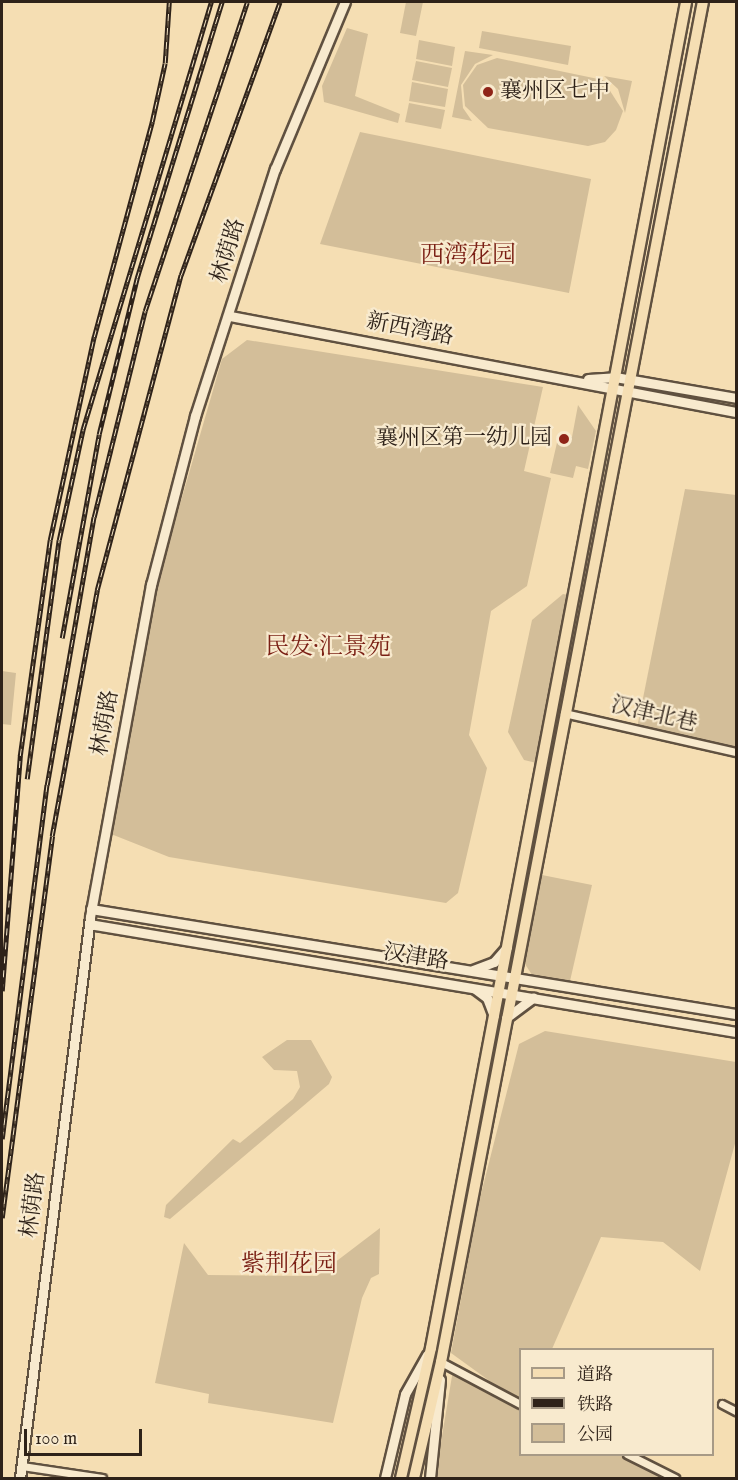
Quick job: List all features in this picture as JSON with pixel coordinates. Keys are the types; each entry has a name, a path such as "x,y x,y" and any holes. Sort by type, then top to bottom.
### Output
{"main road":[{"path":"401,1479 431,1348 504,993 507,976 507,947 686,2"},
{"path":"507,976 517,956 703,2"},
{"path":"414,1479 441,1362 499,1018"}],"street":[{"name":"林荫路","path":"20,1479 89,924 151,585 195,416 230,316 275,169 345,2"},
{"name":"新西湾路","path":"230,316 583,379 626,392 736,412"},
{"name":"新西湾路","path":"583,379 615,377 736,398"},
{"name":"汉津北巷","path":"564,713 736,752"},
{"name":"汉津路","path":"92,909 736,1014"},
{"name":"汉津路","path":"89,924 736,1032"},
{"path":"473,970 494,962 507,947"},
{"path":"517,956 534,980"},
{"path":"473,988 487,998 499,1018 533,998"},
{"path":"385,1479 405,1394 431,1348"},
{"path":"430,1479 441,1362 519,1403"},
{"path":"722,1404 736,1411"},
{"path":"629,1456 675,1479"},
{"path":"22,1466 102,1479"}],"green space":[{"path":"406,2 423,2 416,36 400,33"},
{"path":"347,28 368,34 355,96 400,114 398,123 324,102 322,86"},
{"path":"482,31 571,46 568,65 479,48"},
{"path":"419,40 455,47 452,66 416,59"},
{"path":"465,51 493,55 475,64 461,85 463,108 472,121 452,117"},
{"path":"497,58 603,80 623,111 616,130 605,142 588,146 488,128 465,106 463,85 477,65"},
{"path":"416,61 452,68 448,87 412,80"},
{"path":"604,76 632,81 625,113 618,89"},
{"path":"412,82 448,89 445,107 409,101"},
{"path":"409,103 445,110 441,129 405,122"},
{"path":"360,132 591,179 569,293 320,244"},
{"path":"247,340 543,387 524,471 551,478 527,586 491,611 469,735 487,768 458,893 446,903 169,857 111,834 153,598 222,359"},
{"path":"578,405 596,431 588,469 576,466 573,478 550,473 559,434 572,437"},
{"path":"685,489 736,495 736,749 637,728"},
{"path":"563,594 573,596 541,764 524,760 508,732 532,620"},
{"path":"2,671 16,673 11,725 2,724"},
{"path":"537,874 592,885 570,981 532,975 520,956"},
{"path":"545,1031 736,1062 736,1140 700,1271 663,1242 601,1237 552,1348 519,1348 519,1402 451,1353 479,1202 519,1044"},
{"path":"287,1040 311,1040 332,1077 329,1084 170,1219 164,1217 166,1205 233,1139 240,1143 293,1099 300,1087 297,1071 274,1070 262,1057"},
{"path":"380,1228 379,1274 371,1278 362,1298 333,1423 208,1403 209,1394 155,1383 184,1243 208,1275 317,1276"},
{"path":"453,1370 519,1403 519,1456 629,1456 675,1478 435,1478"}],"railway":[{"path":"2,991 20,756 50,540 94,337 152,122 165,63 169,2"},
{"path":"27,779 59,540 83,429 211,2"},
{"path":"62,638 99,434 137,278 222,2"},
{"path":"2,1139 47,785 94,517 145,311 247,2"},
{"path":"2,1218 52,836 97,590 181,275 280,2"}],"place":[{"name":"襄州区七中","path":"488,92"},
{"name":"襄州区第一幼儿园","path":"564,439"}],"district":[{"name":"西湾花园","path":"468,256"},
{"name":"民发·汇景苑","path":"328,648"},
{"name":"紫荆花园","path":"289,1265"}]}
